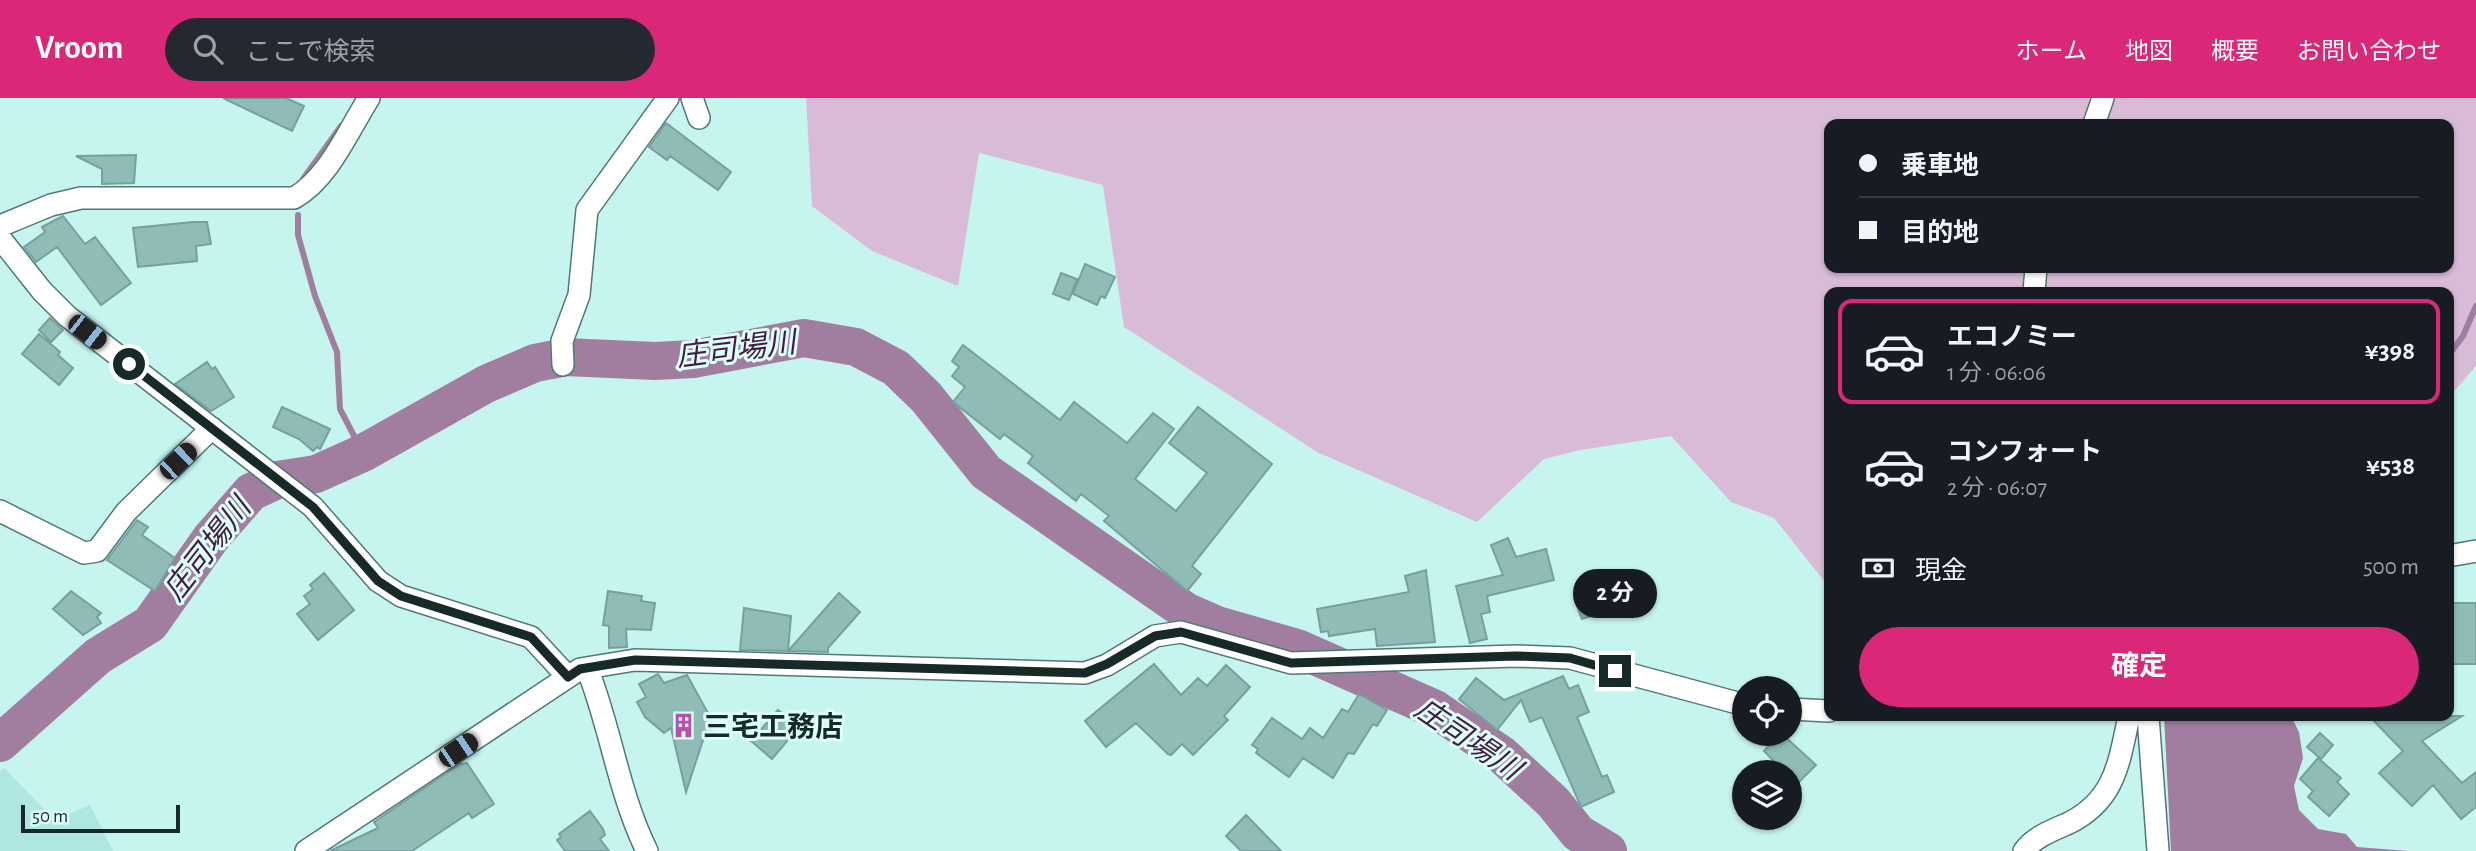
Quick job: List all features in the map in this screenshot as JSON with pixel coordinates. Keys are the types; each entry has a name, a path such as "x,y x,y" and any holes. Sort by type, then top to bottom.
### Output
{"street":[{"path":"0,226 51,205 81,198 294,198 309,189 320,175 369,98"},
{"path":"563,365 562,341 579,295 587,210 667,98"},
{"path":"2096,119 2103,98"},
{"path":"0,238 42,291 66,316 313,507 378,581 401,596 531,637 568,677"},
{"path":"0,511 85,553 97,551 126,512 212,428"},
{"path":"2454,555 2476,551"},
{"path":"306,851 568,677 587,668 635,660 1085,673 1107,664 1155,636 1181,632 1291,663 1516,656 1570,658 1732,702"},
{"path":"587,668 600,701 616,773 632,822 647,851"},
{"path":"1802,710 1824,711"},
{"path":"2024,851 2039,836 2087,814 2101,801 2111,786 2128,721"},
{"path":"2148,721 2158,851"}],"shaded area":[{"path":"806,98 2476,98 2476,366 2454,391 2454,287 1824,287 1824,581 1774,518 1731,502 1671,436 1580,450 1544,459 1477,522 1317,452 1124,327 1103,185 979,153 958,286 872,251 812,206"},
{"path":"2164,721 2294,721 2299,732 2303,758 2294,786 2299,810 2318,829 2346,834 2357,847 2409,851 2171,851"},
{"path":"4,768 55,820 90,805 113,851 0,851 0,771"}],"building":[{"path":"223,98 286,98 304,106 292,131"},
{"path":"666,123 731,172 718,190 670,156 667,160 649,147"},
{"path":"136,155 134,183 102,184 102,169 76,156"},
{"path":"63,216 85,244 95,237 131,283 101,305 57,247 36,262 24,247 45,232 42,227"},
{"path":"207,222 211,244 196,246 197,261 138,267 133,228"},
{"path":"1085,264 1115,277 1105,298 1101,296 1097,305 1073,294"},
{"path":"1061,273 1077,279 1069,300 1053,294"},
{"path":"50,318 63,330 51,342 39,330"},
{"path":"39,334 60,352 58,355 73,368 59,385 22,354"},
{"path":"963,345 1060,420 1074,402 1127,443 1153,413 1174,429 1135,479 1176,511 1207,473 1169,443 1198,407 1272,464 1192,566 1201,574 1187,591 1104,521 1109,516 1081,494 1076,501 1028,463 1033,456 1004,434 1000,439 953,402 965,387 952,376 959,367 952,361"},
{"path":"207,362 212,369 215,367 234,397 211,411 175,384"},
{"path":"282,407 330,429 320,449 317,447 313,451 299,439 273,427"},
{"path":"137,520 148,527 142,535 175,558 155,591 107,560"},
{"path":"1508,538 1516,557 1546,549 1554,580 1487,596 1490,612 1481,614 1487,639 1470,643 1456,586 1503,575 1491,545"},
{"path":"1426,570 1435,642 1377,646 1375,629 1329,636 1328,631 1321,632 1317,609 1409,592 1405,576"},
{"path":"324,573 354,610 318,640 297,614 310,604 304,596 313,589 310,585"},
{"path":"71,591 101,613 97,617 101,623 83,635 53,609"},
{"path":"608,591 642,596 641,601 655,603 651,630 626,629 627,647 609,648 609,626 603,625"},
{"path":"839,593 860,612 828,648 828,652 788,651"},
{"path":"1594,595 1600,613 1582,619 1575,601"},
{"path":"2454,603 2476,603 2476,664 2454,664"},
{"path":"744,608 791,616 788,651 740,650"},
{"path":"1154,664 1181,695 1198,678 1207,686 1226,665 1250,687 1224,716 1228,720 1193,755 1182,744 1171,755 1168,754 1136,723 1106,747 1085,721"},
{"name":"三宅工務店","path":"658,674 664,683 687,675 714,724 710,726 713,731 704,737 686,792 671,728 664,733 645,717 637,702 646,697 639,684"},
{"path":"1563,676 1569,689 1578,685 1589,712 1577,717 1602,777 1607,775 1614,792 1581,807 1542,717 1530,722 1521,700 1497,730 1459,699 1476,678 1504,700"},
{"path":"1359,694 1387,710 1377,726 1373,724 1354,754 1348,753 1333,778 1303,758 1289,777 1256,753 1258,749 1252,745 1272,718 1302,739 1310,728 1323,738 1342,709 1348,712"},
{"path":"778,710 799,727 772,759 751,741"},
{"path":"2374,721 2454,721 2422,741 2462,783 2476,772 2476,807 2461,819 2433,785 2412,806 2379,773 2403,751"},
{"path":"2320,733 2333,745 2321,759 2307,747"},
{"path":"1769,746 1795,746 1816,765 1802,779 1802,760 1773,760 1764,751"},
{"path":"2318,758 2341,778 2337,782 2349,794 2329,816 2308,797 2313,791 2300,779"},
{"path":"467,763 494,804 472,818 469,813 412,851 330,851 378,828 374,822 460,764"},
{"path":"590,811 603,829 605,835 600,839 609,851 565,851 557,840 561,837 559,834"},
{"path":"1246,815 1281,851 1241,851 1226,836"}],"waterway":[{"path":"303,179 341,126"},
{"path":"298,215 298,235 315,296 337,352 340,409 363,453"},
{"path":"2454,348 2463,336 2476,306"},
{"name":"庄司場川","path":"0,743 98,656 150,624 211,538 251,492 277,480 316,474 363,453 486,384 535,363 566,357 655,361 693,359 804,338 856,347 896,368 926,397 986,472 1187,612 1217,625 1297,648 1435,709 1502,755 1553,802 1578,833 1608,851"}],"place":[{"name":"三宅工務店","path":"683,726"}],"route":[{"path":"129,364 313,507 378,581 401,596 531,637 568,677 580,669 635,660 1085,673 1107,664 1155,636 1181,632 1291,663 1516,656 1570,658 1615,671"}]}
